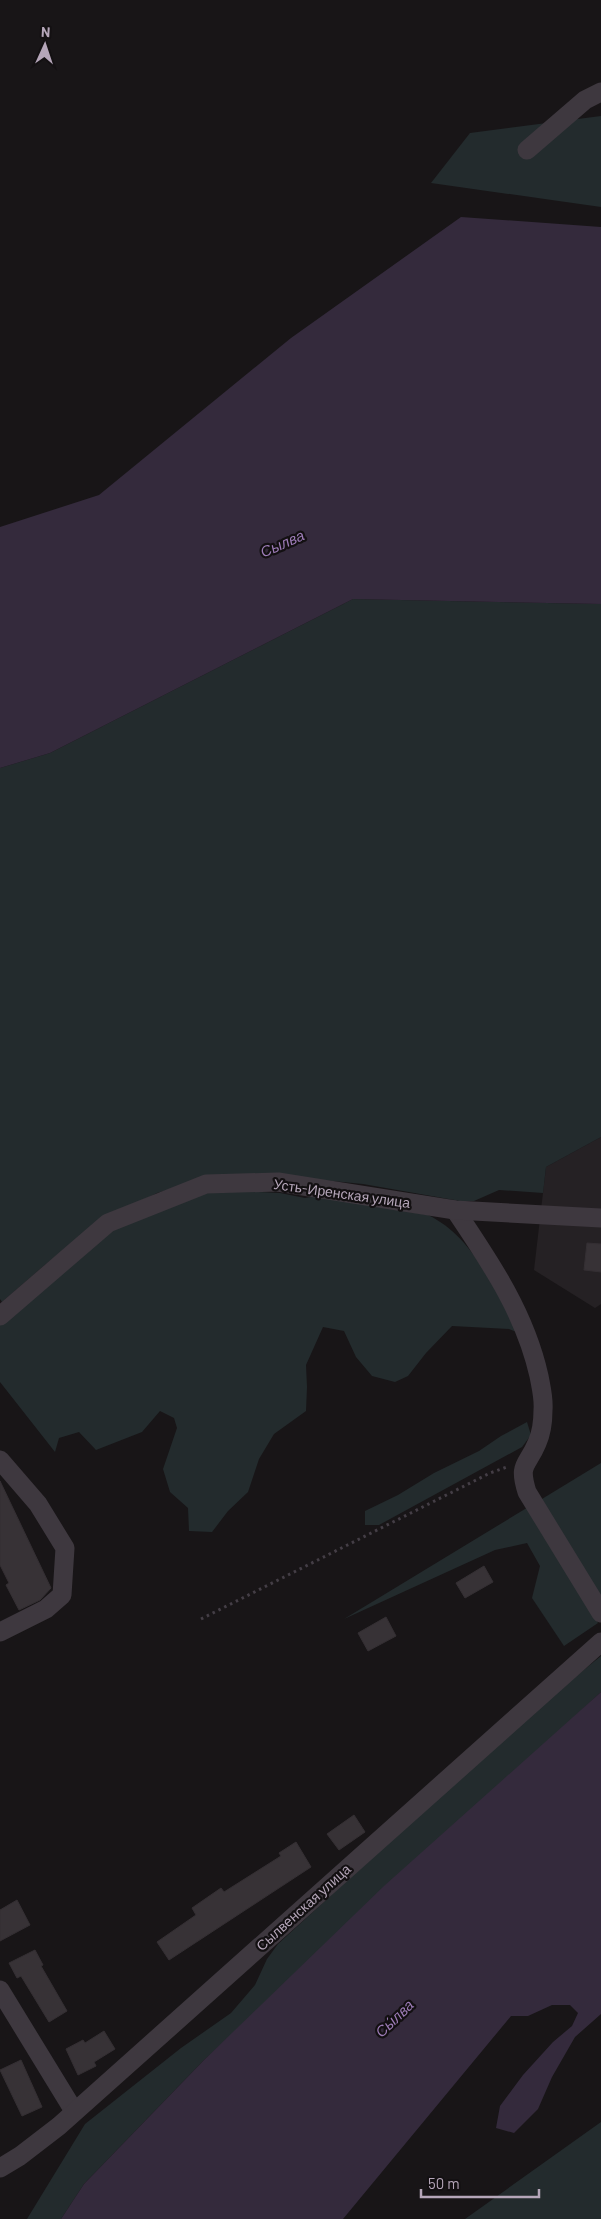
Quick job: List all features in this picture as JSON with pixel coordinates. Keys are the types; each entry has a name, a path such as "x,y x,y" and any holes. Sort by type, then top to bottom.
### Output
{"street":[{"path":"527,150 585,100 601,92"},
{"name":"Усть-Иренская улица","path":"2,1310 108,1223 206,1184 278,1182 455,1210 601,1218"},
{"path":"455,1210 492,1263 509,1294 531,1347 536,1366 543,1406 542,1427 537,1444 524,1464 523,1478 527,1492 601,1612"},
{"path":"0,1460 38,1504 65,1548 62,1595 46,1609 0,1632"},
{"name":"Сылвенская улица","path":"0,2168 42,2140 601,1642"},
{"path":"0,1990 74,2111"}],"path":[{"path":"201,1619 453,1494 490,1473 509,1466 524,1464"}],"shaded area":[{"path":"601,116 601,207 431,183 470,133"},
{"path":"353,599 601,604 601,1137 546,1167 543,1193 499,1190 474,1201 460,1201 363,1184 291,1177 209,1178 157,1193 95,1225 2,1302 0,1299 0,768 50,753"},
{"path":"601,1137 601,1304 595,1308 534,1270 546,1167"},
{"path":"219,1190 280,1193 305,1198 316,1196 428,1215 444,1225 471,1251 492,1283 519,1333 509,1329 452,1326 426,1353 408,1376 395,1382 372,1376 356,1357 344,1331 323,1327 306,1365 306,1411 274,1434 259,1459 248,1492 228,1511 212,1532 189,1531 188,1508 170,1492 163,1469 177,1428 174,1418 160,1411 142,1432 96,1450 79,1432 59,1438 55,1452 0,1382 0,1325 109,1231 181,1198"},
{"path":"527,1422 531,1435 522,1447 379,1525 365,1525 365,1511 479,1451"},
{"path":"601,1463 601,1603 537,1502"},
{"path":"530,1506 598,1623 564,1646 532,1598 540,1566 527,1543 495,1550 344,1619"},
{"path":"601,1656 601,1692 204,2060 84,2184 61,2219 27,2219 85,2124 181,2048 231,2013 255,1985 267,1959 278,1944 528,1715"},
{"path":"601,2122 601,2219 465,2219"}],"water":[{"name":"Сылва","path":"461,217 601,227 601,604 353,599 50,753 0,768 0,527 99,495 291,338"},
{"name":"Сы́лва","path":"601,1692 601,2014 575,2037 552,2077 538,2109 514,2133 496,2128 500,2106 523,2075 553,2042 572,2026 578,2013 570,2005 552,2005 528,2016 511,2016 343,2219 61,2219 84,2184 204,2060 384,1886"}],"building":[{"path":"587,1243 601,1244 601,1272 584,1270"},
{"path":"0,1481 51,1588 40,1600 19,1610 6,1585 9,1583 0,1565"},
{"path":"484,1566 493,1582 465,1598 456,1583"},
{"path":"386,1617 396,1636 368,1651 358,1633"},
{"path":"354,1815 365,1832 339,1850 327,1834"},
{"path":"296,1842 311,1867 169,1960 157,1942 196,1915 192,1908 221,1888 224,1892 281,1856 279,1853"},
{"path":"17,1900 30,1925 0,1941 0,1910"},
{"path":"35,1950 43,1965 41,1966 67,2011 49,2022 21,1976 17,1978 9,1963"},
{"path":"104,2031 115,2049 94,2062 96,2066 78,2075 66,2049 83,2040 85,2043"},
{"path":"21,2060 42,2107 22,2116 0,2070"}]}
